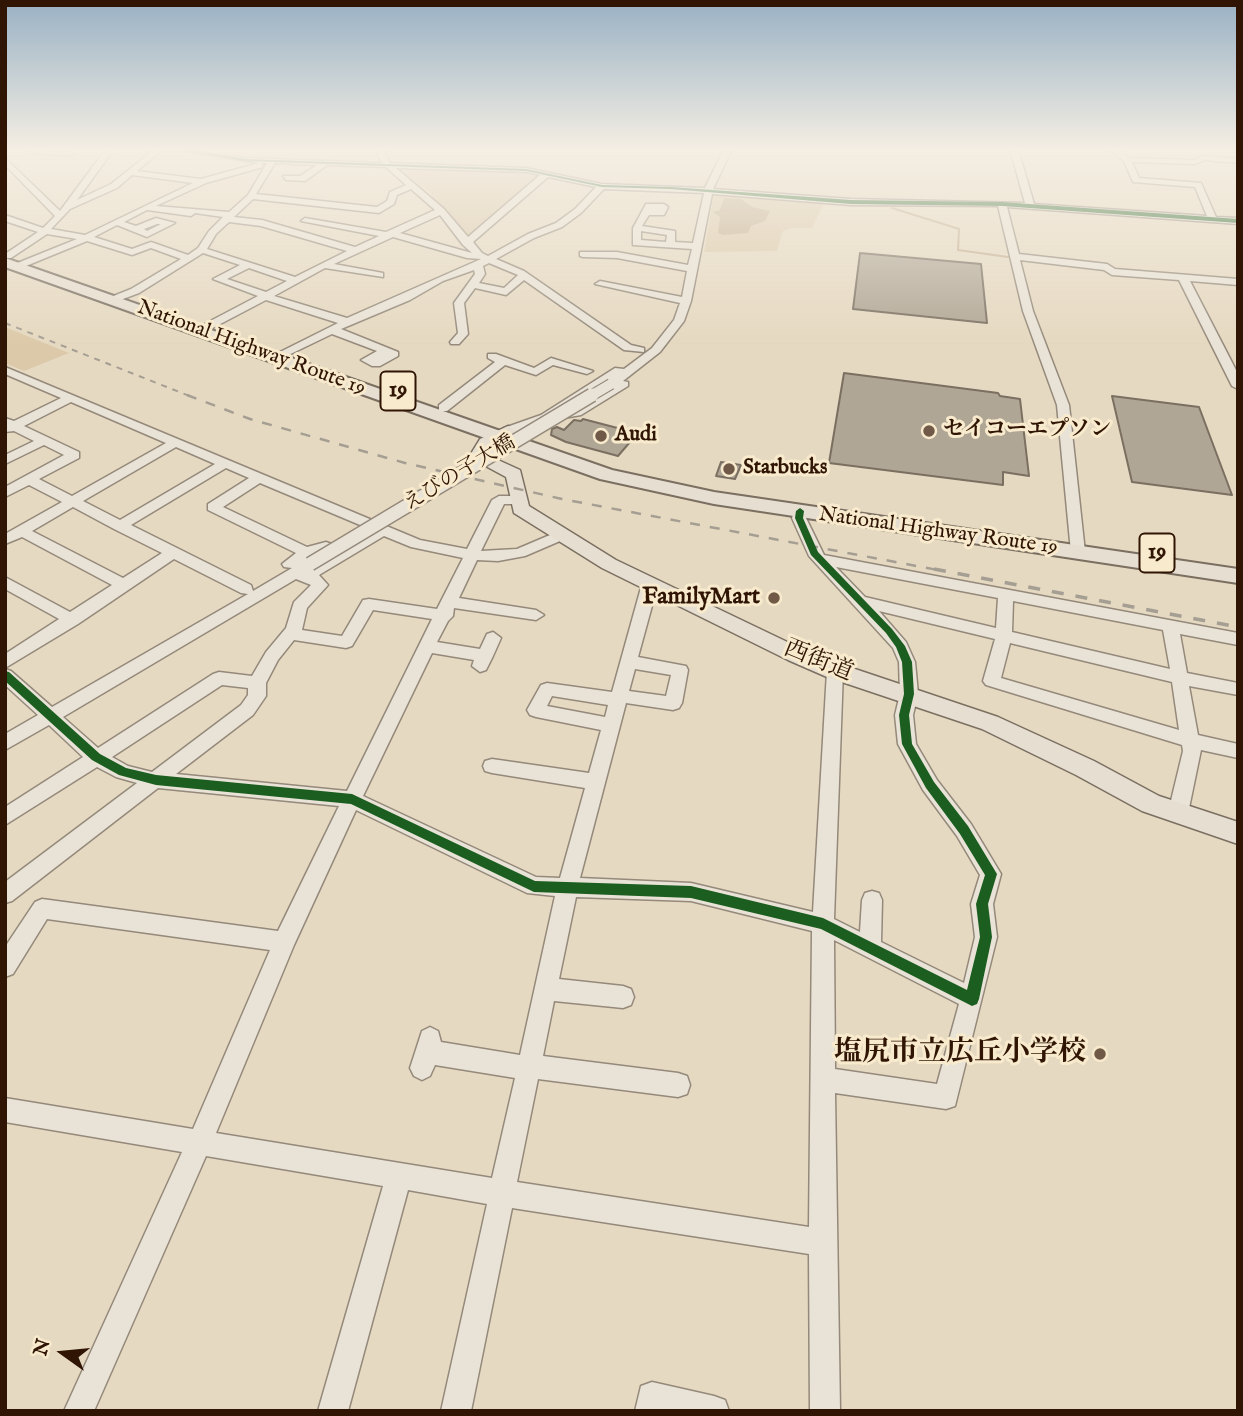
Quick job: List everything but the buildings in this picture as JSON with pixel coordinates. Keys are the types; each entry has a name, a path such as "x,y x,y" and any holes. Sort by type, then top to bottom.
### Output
{"highway":[{"name":"National Highway Route 19","path":"13,260 632,481 800,512 1238,566"},
{"name":"National Highway Route 19","path":"281,355 443,408 502,434 675,481 1238,576"}],"main road":[{"name":"西街道","path":"502,434 480,449 477,457 514,474 520,509 609,564 835,671 909,694 1011,732 1151,804 1238,833"}],"street":[{"path":"13,260 60,215"},
{"path":"13,260 86,238 132,215"},
{"path":"215,215 251,221 354,250"},
{"path":"251,221 266,215"},
{"path":"285,230 317,215"},
{"path":"206,328 324,265 432,215"},
{"path":"444,215 478,260 480,274 459,303 463,334 454,342"},
{"path":"466,243 498,215"},
{"path":"281,355 347,322 406,298 478,260 490,258 531,236 559,225 572,215"},
{"path":"644,215 637,228 636,243 697,246"},
{"path":"538,419 576,412 630,380 650,365 672,342 671,333 686,301 703,215"},
{"path":"1005,215 1028,311 1063,405 1077,547"},
{"path":"1158,215 1238,221"},
{"path":"1211,215 1213,219"},
{"path":"121,297 202,250 212,233 228,217"},
{"path":"5,218 45,231 86,238 132,252 151,245 189,258"},
{"path":"305,221 388,234 478,260"},
{"path":"117,222 137,229"},
{"path":"637,228 672,233 670,245"},
{"path":"202,250 295,280"},
{"path":"583,254 617,255 692,269"},
{"path":"1014,256 1107,267 1112,272 1238,282"},
{"path":"490,258 524,275 628,348 640,350"},
{"path":"248,265 218,279 347,322"},
{"path":"324,265 380,275"},
{"path":"472,284 506,292 524,275"},
{"path":"1183,278 1238,386"},
{"path":"600,284 686,301"},
{"path":"502,434 538,419 614,373 640,350 664,323 678,315"},
{"path":"332,330 386,351"},
{"name":"えびの子大橋","path":"309,564 611,384 641,364 671,333"},
{"path":"443,408 497,358 536,373 551,361 587,371"},
{"path":"5,370 381,531 429,548 473,555 520,553 546,545 562,536"},
{"path":"8,426 71,398"},
{"path":"5,493 74,455 8,426"},
{"path":"5,460 43,441"},
{"path":"5,540 176,442"},
{"path":"119,526 225,463"},
{"path":"5,894 247,710 257,696 257,683 272,656 290,634 300,606 320,585 309,564 213,507 259,478"},
{"path":"30,480 246,589"},
{"path":"79,1411 200,1141 284,942 352,799 448,609 499,500 517,500"},
{"path":"800,512 799,518 808,542 820,559 900,646 907,662 909,694 904,715 907,744 930,785 964,830 991,874 982,904 986,937 946,1097 822,1079"},
{"path":"22,531 124,585"},
{"path":"186,637 208,611 246,589 309,564 343,554 381,531"},
{"path":"5,743 186,637 230,621 309,564 326,547 343,554"},
{"path":"5,662 174,552"},
{"path":"820,559 1238,639"},
{"path":"5,582 72,620"},
{"path":"456,1411 567,888 650,584"},
{"path":"1006,595 1004,635 992,681 1190,740 1238,751"},
{"path":"861,601 1238,689"},
{"path":"290,634 346,642 369,604 536,615"},
{"path":"1171,627 1192,751 1178,813"},
{"path":"428,646 483,661 493,638"},
{"path":"612,725 536,710 547,689 673,703 680,670 629,662"},
{"path":"825,1411 822,1242 823,924 835,671"},
{"path":"5,675 96,757 123,772 156,780 352,799 534,886 691,892 823,924 972,999"},
{"path":"5,817 219,678 257,683"},
{"path":"492,766 596,782"},
{"path":"870,947 872,900"},
{"path":"5,967 12,942 42,909 284,942"},
{"path":"545,989 623,997"},
{"path":"426,1053 678,1085"},
{"path":"5,1110 501,1193 822,1242"},
{"path":"333,1411 399,1175"},
{"path":"650,1411 652,1397 714,1411"}],"shaded area":[{"path":"445,215 492,215 468,235 459,234"},
{"path":"710,215 818,215 812,228 783,231 777,251 704,252"},
{"path":"717,215 768,215 765,221 751,226 748,233 723,235 718,233 720,217"},
{"path":"5,327 69,353 24,371 5,363"}],"waterway":[{"path":"915,215 959,229 958,250 1008,257"}],"railway":[{"path":"5,323 192,397"},
{"path":"187,395 250,419 405,463 562,499 943,571"},
{"path":"934,569 1238,627"}],"cycle path":[{"path":"1156,215 1238,221"},
{"path":"5,675 96,757 123,772 156,780 352,799 534,886 691,892 823,924 972,999 986,937 982,904 991,874 964,830 930,785 907,744 904,715 909,694 907,662 900,646 889,631 814,553 799,518 800,511"}],"place":[{"name":"セイコーエプソン","path":"929,431"},
{"name":"Audi","path":"601,436"},
{"name":"Starbucks","path":"729,469"},
{"name":"FamilyMart","path":"774,598"},
{"name":"塩尻市立広丘小学校","path":"1100,1054"}]}
